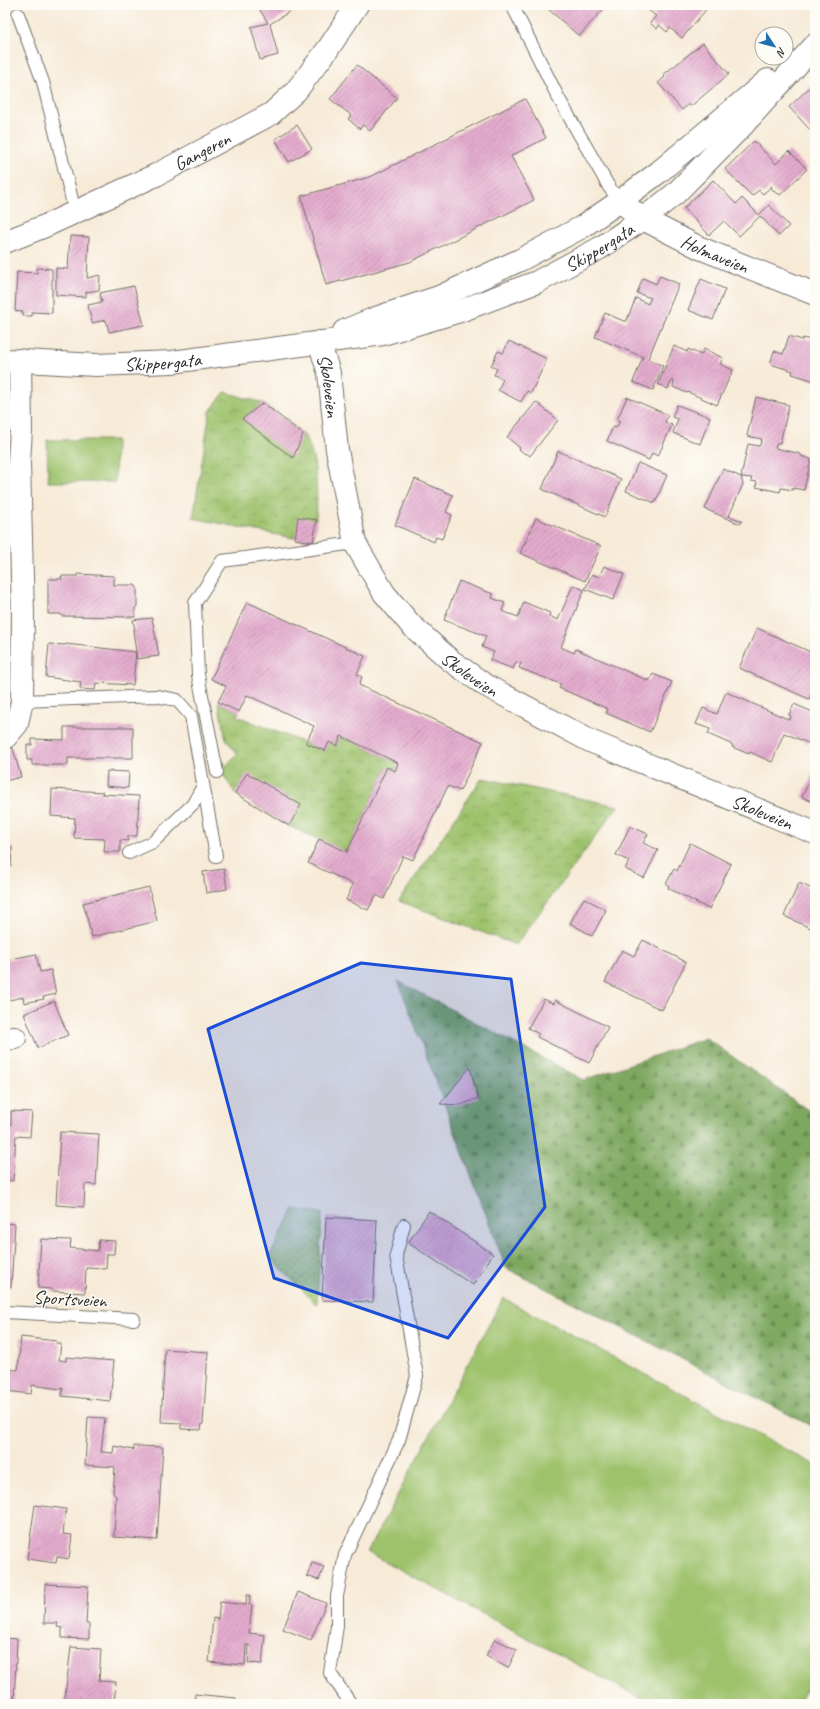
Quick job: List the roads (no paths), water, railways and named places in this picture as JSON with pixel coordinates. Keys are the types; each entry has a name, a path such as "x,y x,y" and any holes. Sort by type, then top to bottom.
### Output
{"street":[{"name":"Gangeren","path":"5,242 45,226 156,175 270,114 296,91 328,49 357,5"},
{"name":"Skippergata","path":"319,342 373,319 439,297 520,260 582,227 659,172 815,40"},
{"name":"Skippergata","path":"13,360 96,364 172,362 383,334 460,311 537,282 600,248 643,219 676,193 744,124 815,46"},
{"name":"Holmaveien","path":"620,201 643,219 700,248 815,294"},
{"name":"Skoleveien","path":"319,342 329,373 337,450 355,543 384,593 411,625 450,660 485,685 590,741 815,832"},
{"path":"5,738 17,724 22,701 23,615 19,462 20,430 13,360"}],"lane":[{"path":"512,5 558,97 609,188 620,201"},
{"path":"18,14 43,82 75,212"},
{"path":"217,772 198,675 195,603 222,560 355,543"},
{"path":"22,701 156,696 177,700 191,716 216,856"},
{"path":"129,853 153,842 193,804 203,786"},
{"path":"351,1704 330,1673 337,1626 337,1596 345,1556 399,1440 417,1376 396,1255 404,1225"},
{"name":"Sportsveien","path":"5,1312 134,1319"}]}
